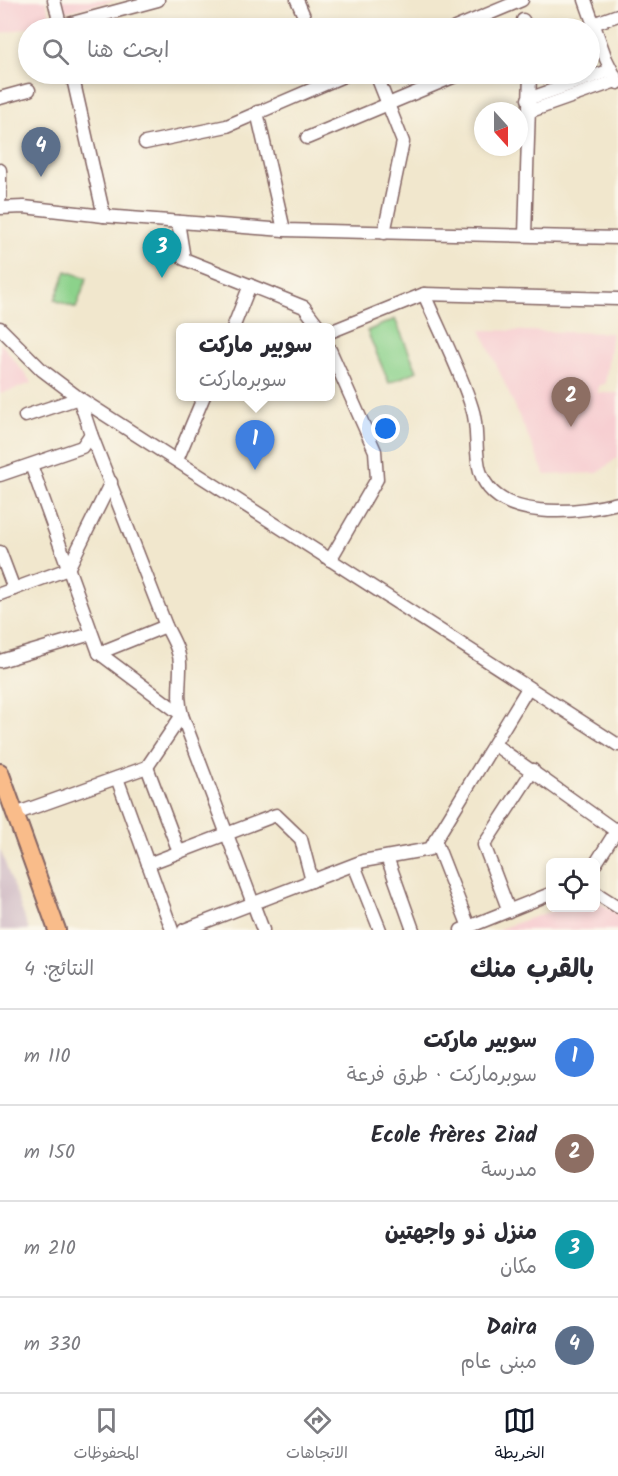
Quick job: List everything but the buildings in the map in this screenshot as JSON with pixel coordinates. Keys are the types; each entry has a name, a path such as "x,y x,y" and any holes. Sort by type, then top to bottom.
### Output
{"main road":[{"path":"0,772 57,930"}],"street":[{"path":"54,0 59,18"},
{"path":"93,18 158,0"},
{"path":"297,0 305,18"},
{"path":"479,18 522,0"},
{"path":"585,0 591,18"},
{"path":"600,21 618,15"},
{"path":"600,41 615,78 600,83"},
{"path":"74,84 104,216"},
{"path":"145,143 227,126 315,84"},
{"path":"380,84 403,142 384,233"},
{"path":"308,138 436,84"},
{"path":"529,84 528,105 596,84"},
{"path":"0,98 29,90"},
{"path":"257,112 284,230"},
{"path":"525,235 527,156"},
{"path":"0,170 0,198"},
{"path":"0,208 24,207 104,216 284,230 618,238"},
{"path":"178,222 184,259 304,307 317,323"},
{"path":"234,323 250,285"},
{"path":"424,294 470,401 478,432 480,470 487,485 498,496 515,506 538,510 564,512 589,510 618,503"},
{"path":"335,330 424,294 618,299"},
{"path":"0,328 42,370 79,398 618,745"},
{"path":"330,560 377,479 375,451 335,361"},
{"path":"25,416 79,398"},
{"path":"79,398 166,626 176,646 181,666 178,700 182,715 263,930"},
{"path":"177,460 202,401"},
{"path":"0,475 82,447 91,434"},
{"path":"31,465 99,654 182,715"},
{"path":"0,594 68,569 111,482"},
{"path":"0,552 14,589"},
{"path":"99,654 166,626"},
{"path":"0,661 91,634"},
{"path":"184,930 354,865 430,849 528,688"},
{"path":"15,814 147,767 182,715"},
{"path":"495,745 617,830 599,858"},
{"path":"147,767 179,852"},
{"path":"509,911 484,845 533,770"},
{"path":"117,778 172,930"},
{"path":"148,864 276,815 301,839 312,881"},
{"path":"435,840 465,928 546,896"},
{"path":"387,857 413,930"},
{"path":"354,865 380,930"},
{"path":"600,896 618,907"}],"shaded area":[{"path":"0,0 46,0 51,18 18,18 18,30 0,34"},
{"path":"58,0 117,0 61,13"},
{"path":"481,330 612,333 605,384 599,385 598,393 618,393 618,457 598,473 545,475"},
{"path":"0,342 32,383 0,394"},
{"path":"0,849 29,930 0,930"},
{"path":"600,903 618,914 618,930 496,930 548,912 600,912"}],"green space":[{"path":"66,271 87,278 76,308 55,300"},
{"path":"395,319 417,371 389,383 367,331"}],"place":[{"name":"Daira","path":"41,177"},
{"name":"منزل ذو واجهتين","path":"162,278"},
{"name":"Ecole frères Ziad","path":"571,427"},
{"name":"سوبير ماركت","path":"255,470"}]}
